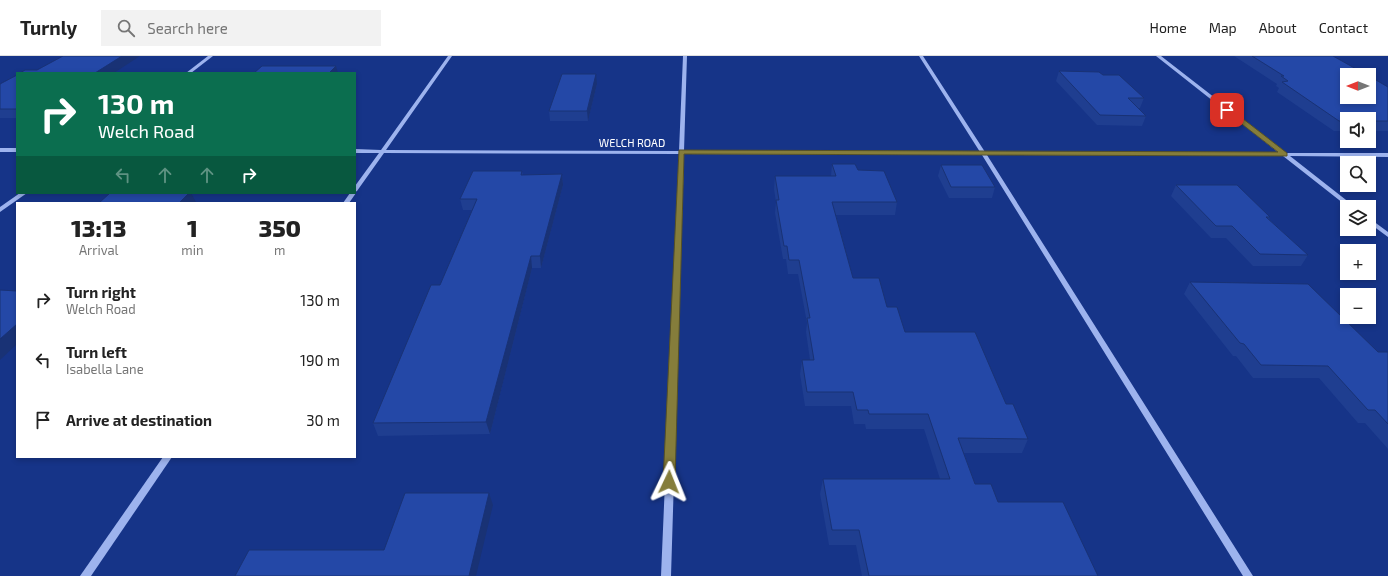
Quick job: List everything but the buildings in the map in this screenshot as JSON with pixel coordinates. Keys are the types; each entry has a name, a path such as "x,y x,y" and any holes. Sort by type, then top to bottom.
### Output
{"street":[{"path":"189,72 211,56"},
{"path":"356,189 450,56"},
{"path":"666,576 684,56"},
{"path":"921,56 1248,576"},
{"path":"1158,56 1343,200"},
{"path":"0,150 16,150"},
{"name":"WELCH ROAD","path":"356,151 1388,155"},
{"path":"0,210 23,194"},
{"path":"1376,226 1388,235"},
{"path":"85,576 167,458"}],"route":[{"path":"669,482 681,152 1284,154 1227,110"}]}
